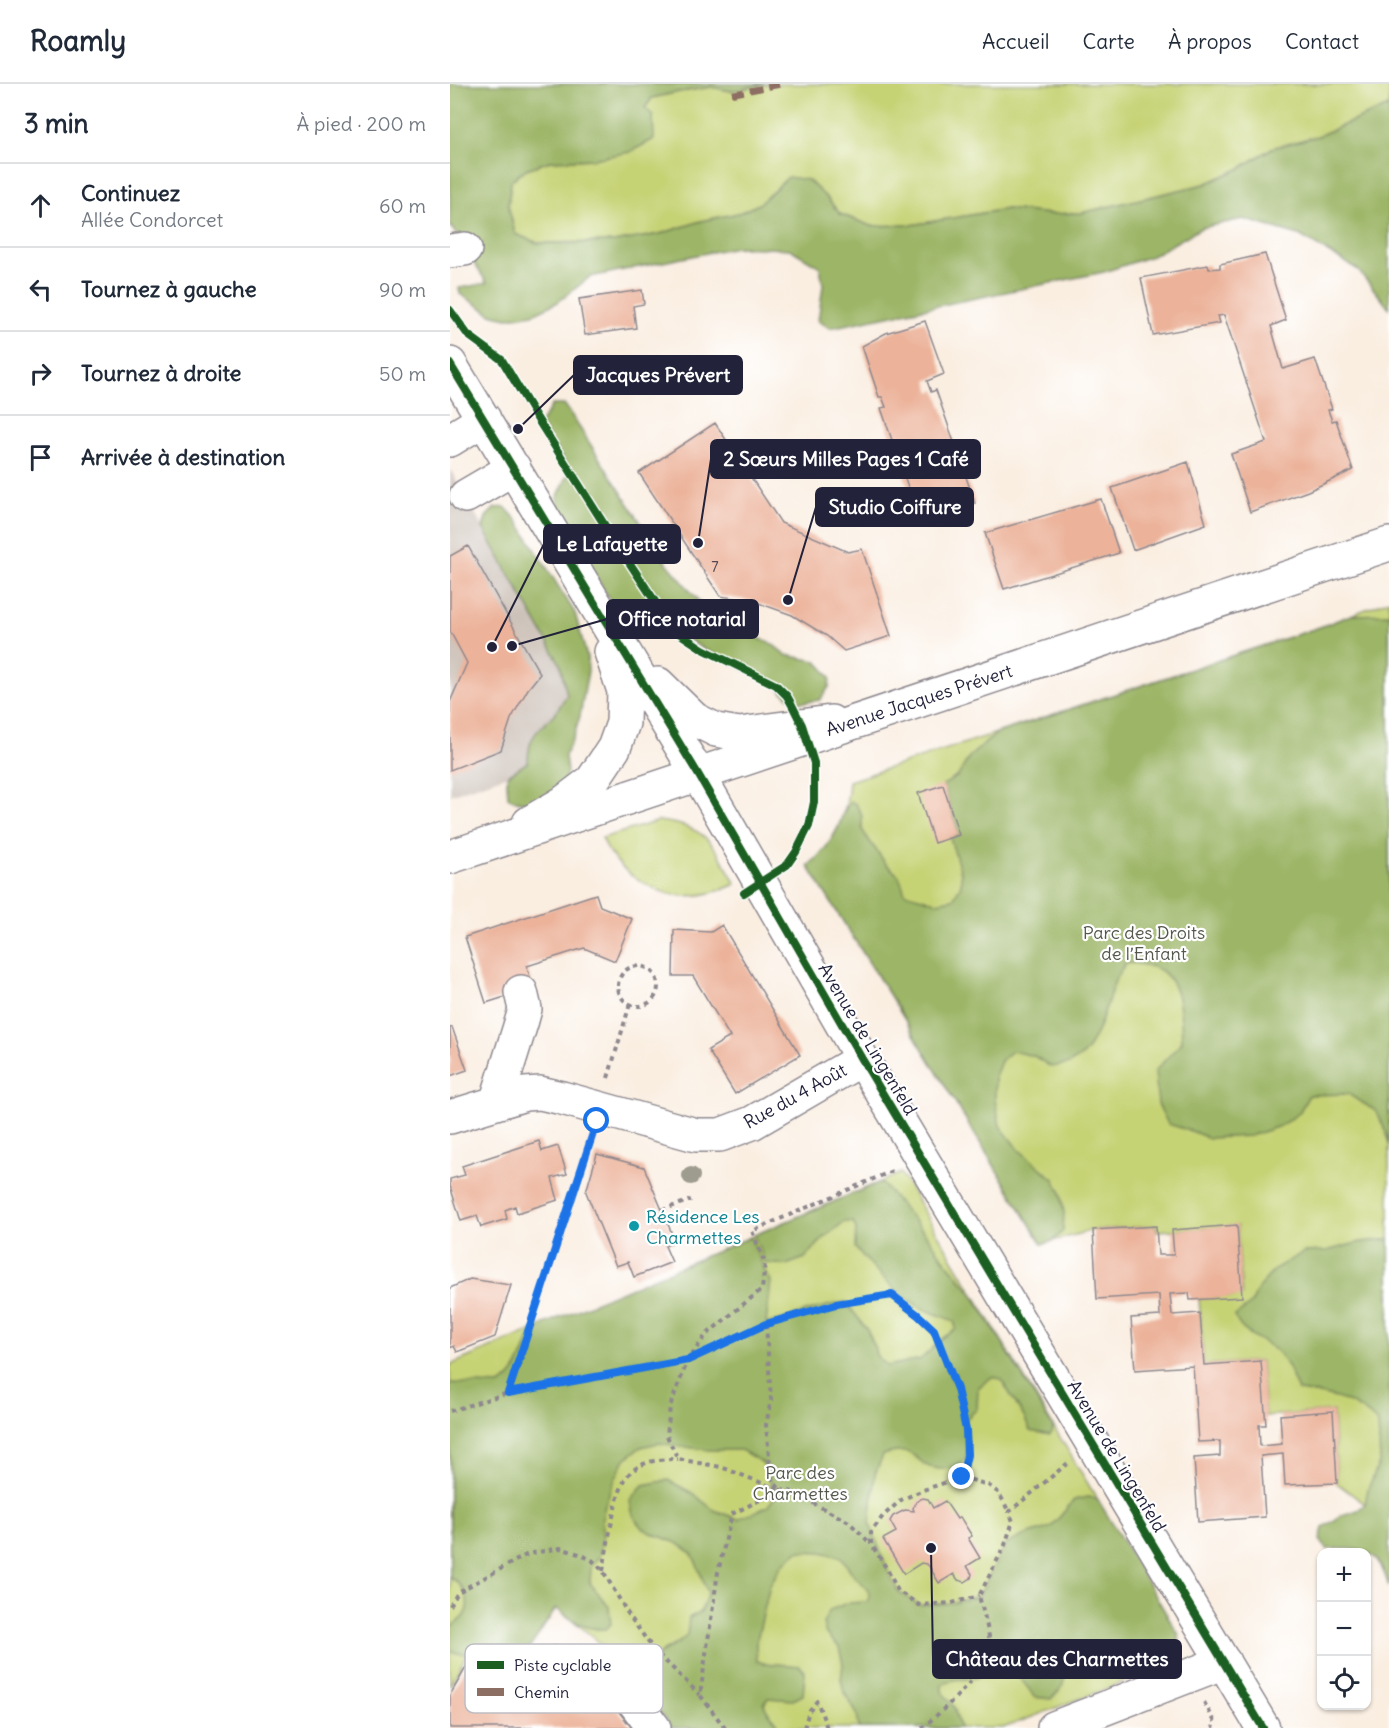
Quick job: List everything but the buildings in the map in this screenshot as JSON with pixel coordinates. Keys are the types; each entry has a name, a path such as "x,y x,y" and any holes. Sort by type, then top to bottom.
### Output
{"street":[{"name":"Avenue de Lingenfeld","path":"450,364 698,774 862,1059 1263,1728"},
{"path":"450,440 484,419"},
{"path":"466,496 514,468"},
{"name":"Avenue Jacques Prévert","path":"450,857 1389,544"},
{"path":"592,599 659,686 694,719 716,730 739,734 831,722 883,712"},
{"path":"494,843 563,803 585,787 592,781 614,748 622,723 624,691 592,599"},
{"path":"496,1103 525,1009 521,992"},
{"name":"Rue du 4 Août","path":"450,1117 525,1094 540,1093 696,1135 720,1135 752,1123 862,1059"},
{"path":"1054,1728 1224,1662"},
{"path":"643,1713 654,1728"}],"path":[{"path":"631,967 650,969 657,980 657,993 649,1003 636,1006 630,1004 618,988 621,976 631,967"},
{"path":"605,1087 630,1004"},
{"path":"508,1393 594,1128"},
{"path":"678,1459 667,1436 670,1406 688,1360 706,1335 762,1289 765,1263 752,1230 902,1167"},
{"path":"662,1210 691,1200"},
{"path":"450,1411 508,1393 688,1360 766,1324 795,1317 817,1308 892,1295 934,1330 957,1389 966,1430 967,1455 962,1477"},
{"path":"766,1324 771,1400 766,1425 771,1477 780,1490"},
{"path":"603,1571 619,1492 629,1473 644,1464 660,1459 678,1459 721,1467 780,1490 788,1490 849,1522 870,1544 887,1569 898,1591 919,1605 952,1603 979,1596"},
{"path":"1009,1512 1065,1465"},
{"path":"870,1544 871,1532 883,1516 901,1500 962,1477 988,1485 999,1493 1013,1521 1005,1545 979,1596 990,1650 979,1671 922,1728"},
{"path":"700,1695 718,1572 732,1514 780,1490"},
{"path":"450,1606 452,1598 458,1592 528,1554 560,1548 592,1560 603,1571 628,1614 650,1644"},
{"path":"663,1659 700,1695 725,1728"},
{"path":"804,1728 809,1712 817,1701 827,1728"}],"shaded area":[{"path":"450,469 560,664 570,708 543,753 508,775 450,795"}],"green space":[{"path":"450,84 768,84 731,91 711,87 652,98 645,108 653,115 654,139 630,152 593,159 550,161 526,169 511,181 508,205 515,234 538,243 614,242 660,234 701,221 739,213 759,204 788,177 808,180 840,214 871,226 911,225 1007,209 1049,214 1081,213 1205,184 1241,168 1272,148 1318,136 1389,106 1389,308 1357,269 1299,235 1243,219 1201,228 1152,256 1104,272 830,328 818,321 823,285 820,267 790,249 736,247 590,277 558,302 533,314 508,318 493,315 460,294 459,288 487,283 450,225"},
{"path":"768,84 1389,84 1389,106 1318,136 1272,148 1241,168 1205,184 1081,213 1049,214 1007,209 911,225 871,226 840,214 827,198 759,204 739,213 701,221 660,234 614,242 538,243 515,234 508,205 511,181 526,169 550,161 593,159 645,108 652,98 712,87 731,91"},
{"path":"552,405 565,405 667,563 712,617 772,644 786,655 816,661 830,678 829,687 820,700 797,702 776,685 703,649 674,630 660,610 651,612 639,624 627,624 559,516 557,498 570,470 540,424"},
{"path":"505,507 517,520 575,613 587,657 588,671 580,716 565,756 567,772 561,790 529,802 515,801 508,797 508,775 528,762 532,738 556,712 567,695 560,664 483,528 486,517 495,508"},
{"name":"Parc des Droits de l’Enfant","path":"1389,600 1389,1522 1337,1483 1333,1411 1265,1416 1261,1361 1204,1365 1199,1299 1242,1296 1237,1226 1157,1231 1156,1226 1093,1230 1042,1244 808,866 825,849 838,828 846,805 849,781 1320,627"},
{"name":"Parc des Droits de l’Enfant","path":"1389,614 1389,1145 1386,1132 1376,1111 1348,1094 1309,1095 1299,1113 1280,1126 1250,1136 1208,1138 1168,1124 1158,1104 1155,1071 1182,1042 1178,996 1168,977 1160,970 1140,964 1125,964 1116,978 1098,1030 1083,1055 1069,1064 1051,1067 1034,1056 1012,1051 1001,1061 995,1077 995,1100 1000,1126 1018,1149 1054,1179 1061,1193 1064,1213 1063,1231 1053,1241 1042,1244 808,866 832,838 844,811 851,802 856,804 862,816 862,829 866,836 886,864 899,876 905,893 936,902 953,899 961,885 961,873 950,838 959,835 943,785 958,776 969,757 997,733 1351,615"},
{"path":"659,821 689,827 708,840 722,858 736,884 712,893 692,896 674,895 661,891 648,886 625,870 607,849 602,838"},
{"name":"Parc des Charmettes","path":"901,1173 1179,1635 1179,1651 1171,1664 1003,1728 672,1728 663,1713 663,1644 600,1644 556,1608 532,1644 465,1644 465,1658 450,1686 450,1365"},
{"name":"Parc des Charmettes","path":"881,1182 972,1293 1053,1427 1050,1435 1030,1431 1001,1379 992,1377 978,1388 977,1409 964,1421 968,1451 965,1459 957,1466 941,1469 927,1466 906,1452 883,1455 875,1474 870,1524 898,1591 919,1605 952,1603 979,1596 1005,1545 1023,1536 1051,1527 1074,1500 1097,1498 1179,1635 1170,1656 1161,1663 1141,1664 1108,1652 1088,1648 1075,1653 1064,1662 1063,1683 1051,1699 1034,1697 1022,1681 1012,1674 992,1672 942,1685 942,1692 954,1707 960,1728 859,1728 857,1714 844,1692 841,1680 843,1664 839,1647 826,1634 823,1623 830,1610 847,1603 867,1602 870,1597 867,1588 854,1576 841,1557 822,1552 798,1551 781,1566 770,1585 756,1644 757,1661 800,1666 805,1673 803,1695 793,1700 768,1698 764,1704 780,1728 672,1728 661,1713 663,1713 663,1652 687,1635 689,1618 701,1611 708,1593 691,1553 673,1541 653,1534 638,1523 630,1500 643,1485 668,1480 692,1493 714,1510 738,1519 767,1507 774,1498 763,1463 741,1450 707,1450 658,1443 641,1447 625,1459 605,1505 602,1520 603,1541 599,1557 591,1567 590,1583 609,1607 611,1624 606,1629 591,1628 574,1621 556,1608 532,1644 465,1644 465,1654 450,1652 450,1627 466,1613 467,1601 463,1590 450,1577 450,1383 499,1385 506,1381 512,1375 524,1353 532,1329 751,1237 771,1281 766,1324 846,1302 867,1330 876,1355 887,1366 921,1359 956,1329 954,1321 921,1308 898,1293 855,1248 856,1229 853,1222 844,1222 825,1237 805,1258 786,1265 765,1263 754,1235"},
{"path":"1389,1239 1389,1587 1381,1567 1371,1555 1371,1548 1326,1548 1320,1540 1323,1528 1342,1515 1358,1510 1365,1504 1368,1489 1380,1461 1378,1423 1359,1408 1341,1399 1298,1391 1279,1353 1241,1327 1235,1316 1251,1304 1259,1287 1276,1268 1304,1252 1326,1251 1361,1242"}],"marked path":[{"path":"732,94 783,84"}],"cycle path":[{"path":"450,310 468,335 502,360 609,532 674,630 703,649 776,685 792,705 802,725 814,763 814,802 809,826 787,865 744,893"},
{"path":"450,364 698,774 862,1059 1263,1728"}],"place":[{"name":"Jacques Prévert","path":"518,429"},
{"name":"2 Sœurs Milles Pages 1 Café","path":"698,543"},
{"name":"Studio Coiffure","path":"788,600"},
{"name":"Office notarial","path":"512,646"},
{"name":"Le Lafayette","path":"492,647"},
{"name":"Résidence Les Charmettes","path":"634,1226"},
{"name":"Château des Charmettes","path":"931,1548"}],"route":[{"path":"597,1121 508,1393 688,1360 766,1324 795,1317 817,1308 892,1295 934,1330 957,1389 966,1430 967,1455 962,1477"}]}
